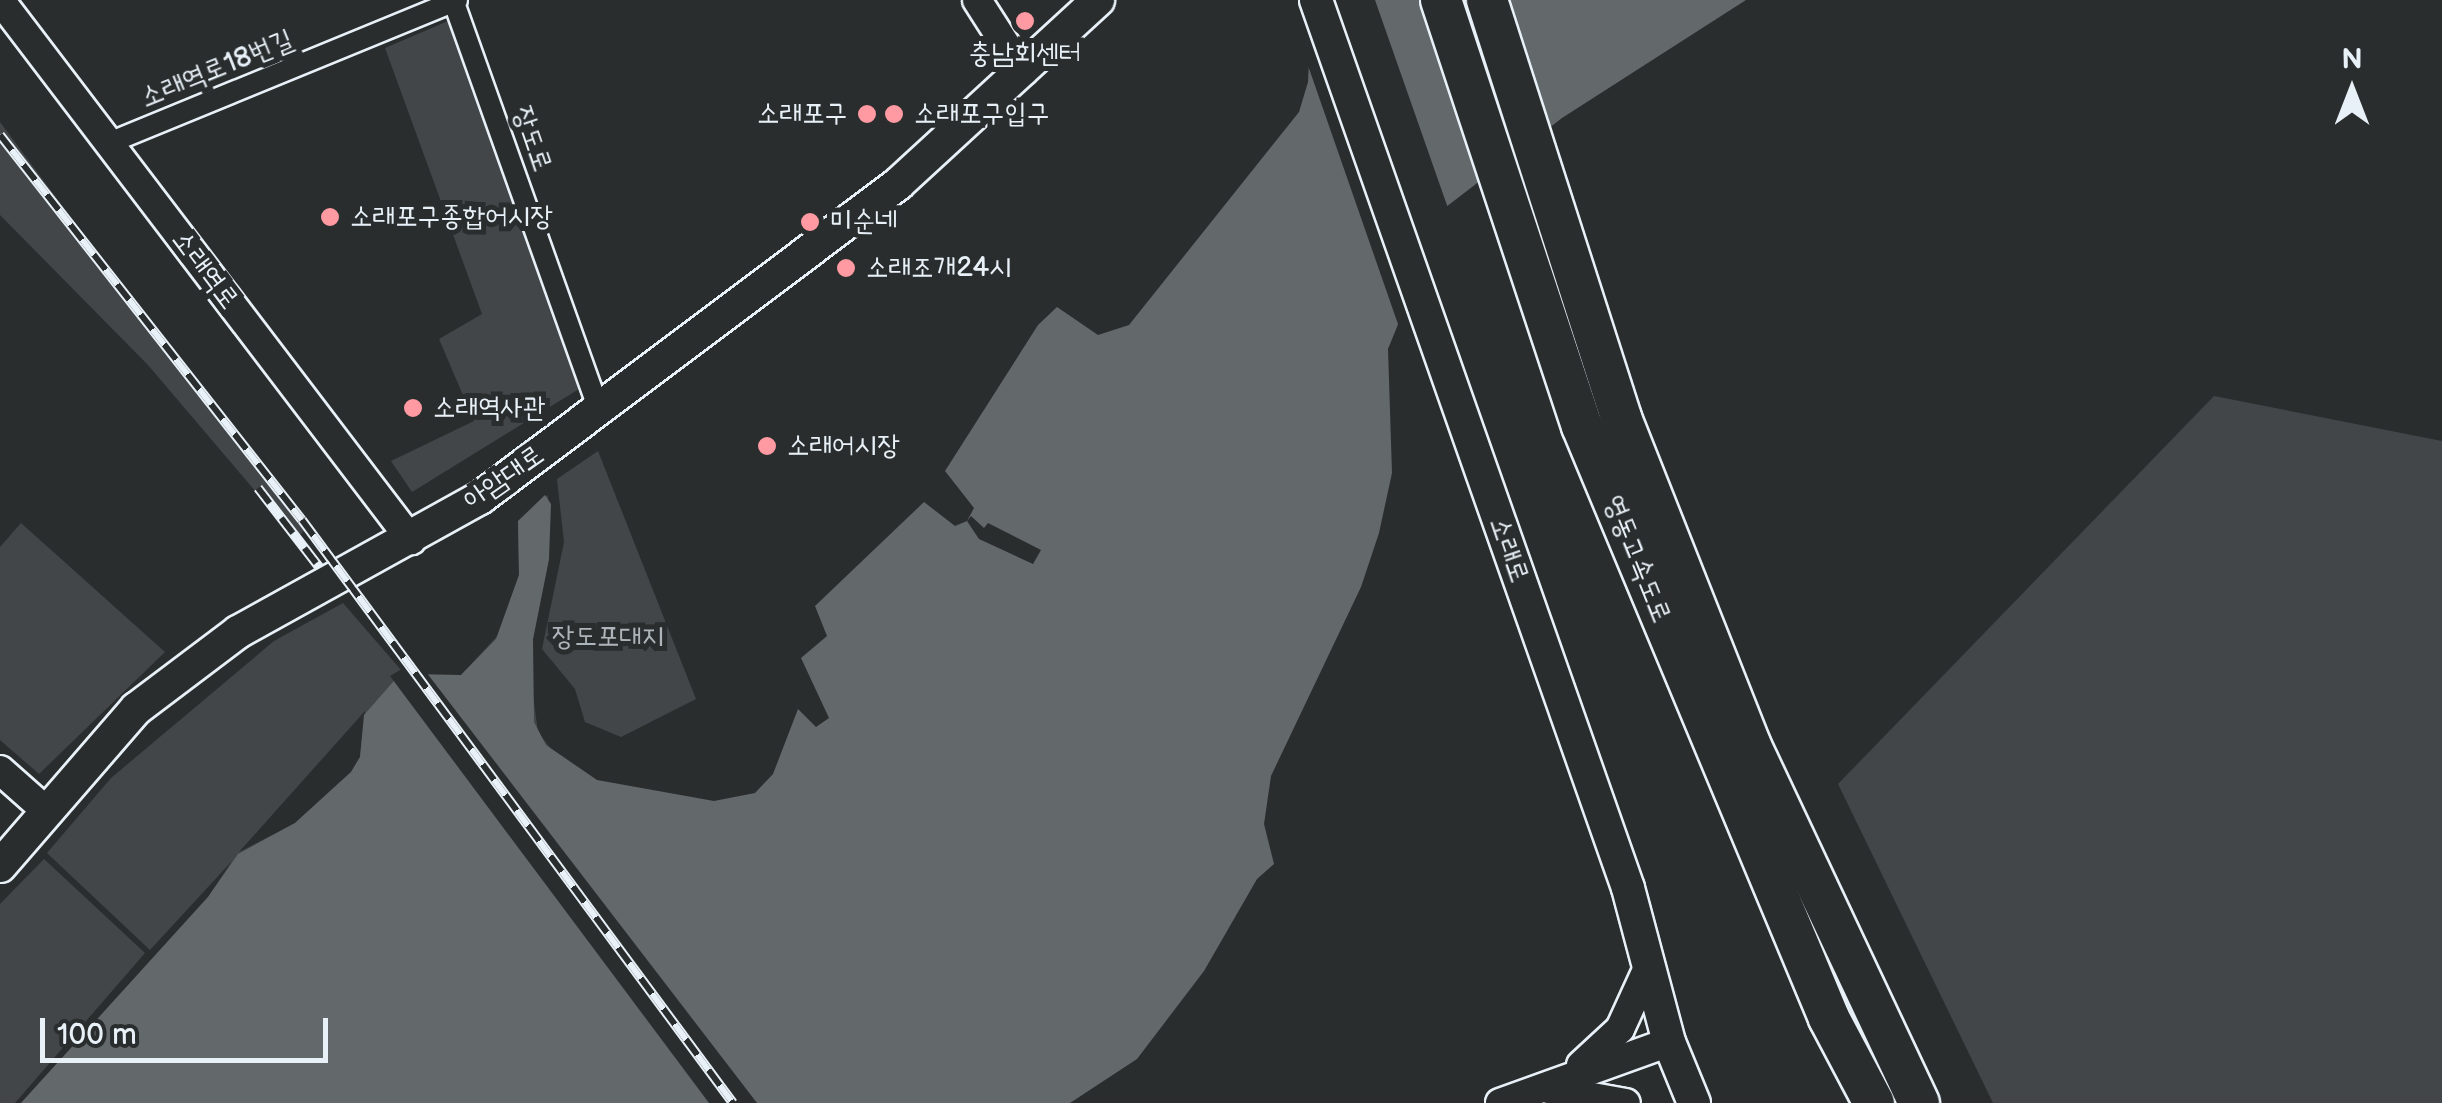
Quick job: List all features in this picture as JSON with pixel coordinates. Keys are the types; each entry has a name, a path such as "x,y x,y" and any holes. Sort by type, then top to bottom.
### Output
{"highway":[{"name":"영동고속도로","path":"1441,0 1582,426 1828,1018 1874,1103"},
{"name":"영동고속도로","path":"1487,0 1621,418 1750,744 1918,1103"}],"main road":[{"name":"아암대로","path":"0,866 136,709 238,632 480,498 898,184 1098,0"},
{"name":"소래로","path":"1316,0 1628,888 1669,1042 1694,1103"}],"street":[{"name":"소래역로","path":"0,0 410,540"},
{"path":"977,0 1023,72"},
{"name":"소래역로18번길","path":"109,144 455,1"},
{"name":"장도로","path":"455,1 599,410"},
{"path":"0,770 45,810"},
{"path":"1550,1085 1608,1044 1647,970"},
{"path":"1500,1103 1669,1042"},
{"path":"1550,1085 1626,1103"}],"green space":[{"path":"448,21 579,389 412,492 391,461 474,421 439,339 482,314 385,48"},
{"path":"0,122 304,531 296,539 148,365 0,215"},
{"path":"2214,396 2442,441 2442,1103 1993,1103 1838,784"},
{"name":"장도포대지","path":"598,451 696,699 621,737 585,722 575,689 542,649 564,542 557,479"},
{"path":"548,495 549,559 533,639 533,695 538,732 554,753 21,1103 208,897 232,861 150,950 47,853 111,778 274,641 343,603 401,670 397,674 461,675 499,634 519,575 518,521","holes":["365,711 360,757 351,772 295,823 239,852"]},
{"path":"21,523 165,652 39,774 0,740 0,547"},
{"path":"44,859 145,953 15,1103 0,1103 0,904"}],"shaded area":[{"path":"1312,0 1746,0 1562,118 1446,207 1388,349 1392,473 1379,533 1361,587 1271,776 1264,824 1274,864 1257,879 1204,971 1137,1059 1070,1103 21,1103 208,897 238,854 295,823 351,772 360,757 364,715 400,674 461,675 496,639 519,575 518,521 545,495 551,504 549,559 533,639 534,722 546,745 597,780 714,801 755,793 773,774 798,709 816,727 829,718 801,658 827,636 815,606 924,502 955,526 967,521 974,508 945,471 1038,325 1057,307 1098,335 1129,325 1299,112 1308,82"}],"pier":[{"path":"1307,0 1375,0 1449,211 1399,327 1304,54"},
{"path":"971,516 984,528 988,523 1041,550 1033,564 979,539 967,521"},
{"path":"405,667 423,668 757,1103 709,1103 390,676"}],"railway":[{"path":"0,135 302,520 733,1103"},
{"path":"258,488 319,567"}],"place":[{"name":"충남회센터","path":"1025,21"},
{"name":"소래포구","path":"867,114"},
{"name":"소래포구입구","path":"894,114"},
{"name":"소래포구종합어시장","path":"330,217"},
{"name":"미순네","path":"810,222"},
{"name":"소래조개24시","path":"846,268"},
{"name":"소래역사관","path":"413,408"},
{"name":"소래어시장","path":"767,446"}]}
